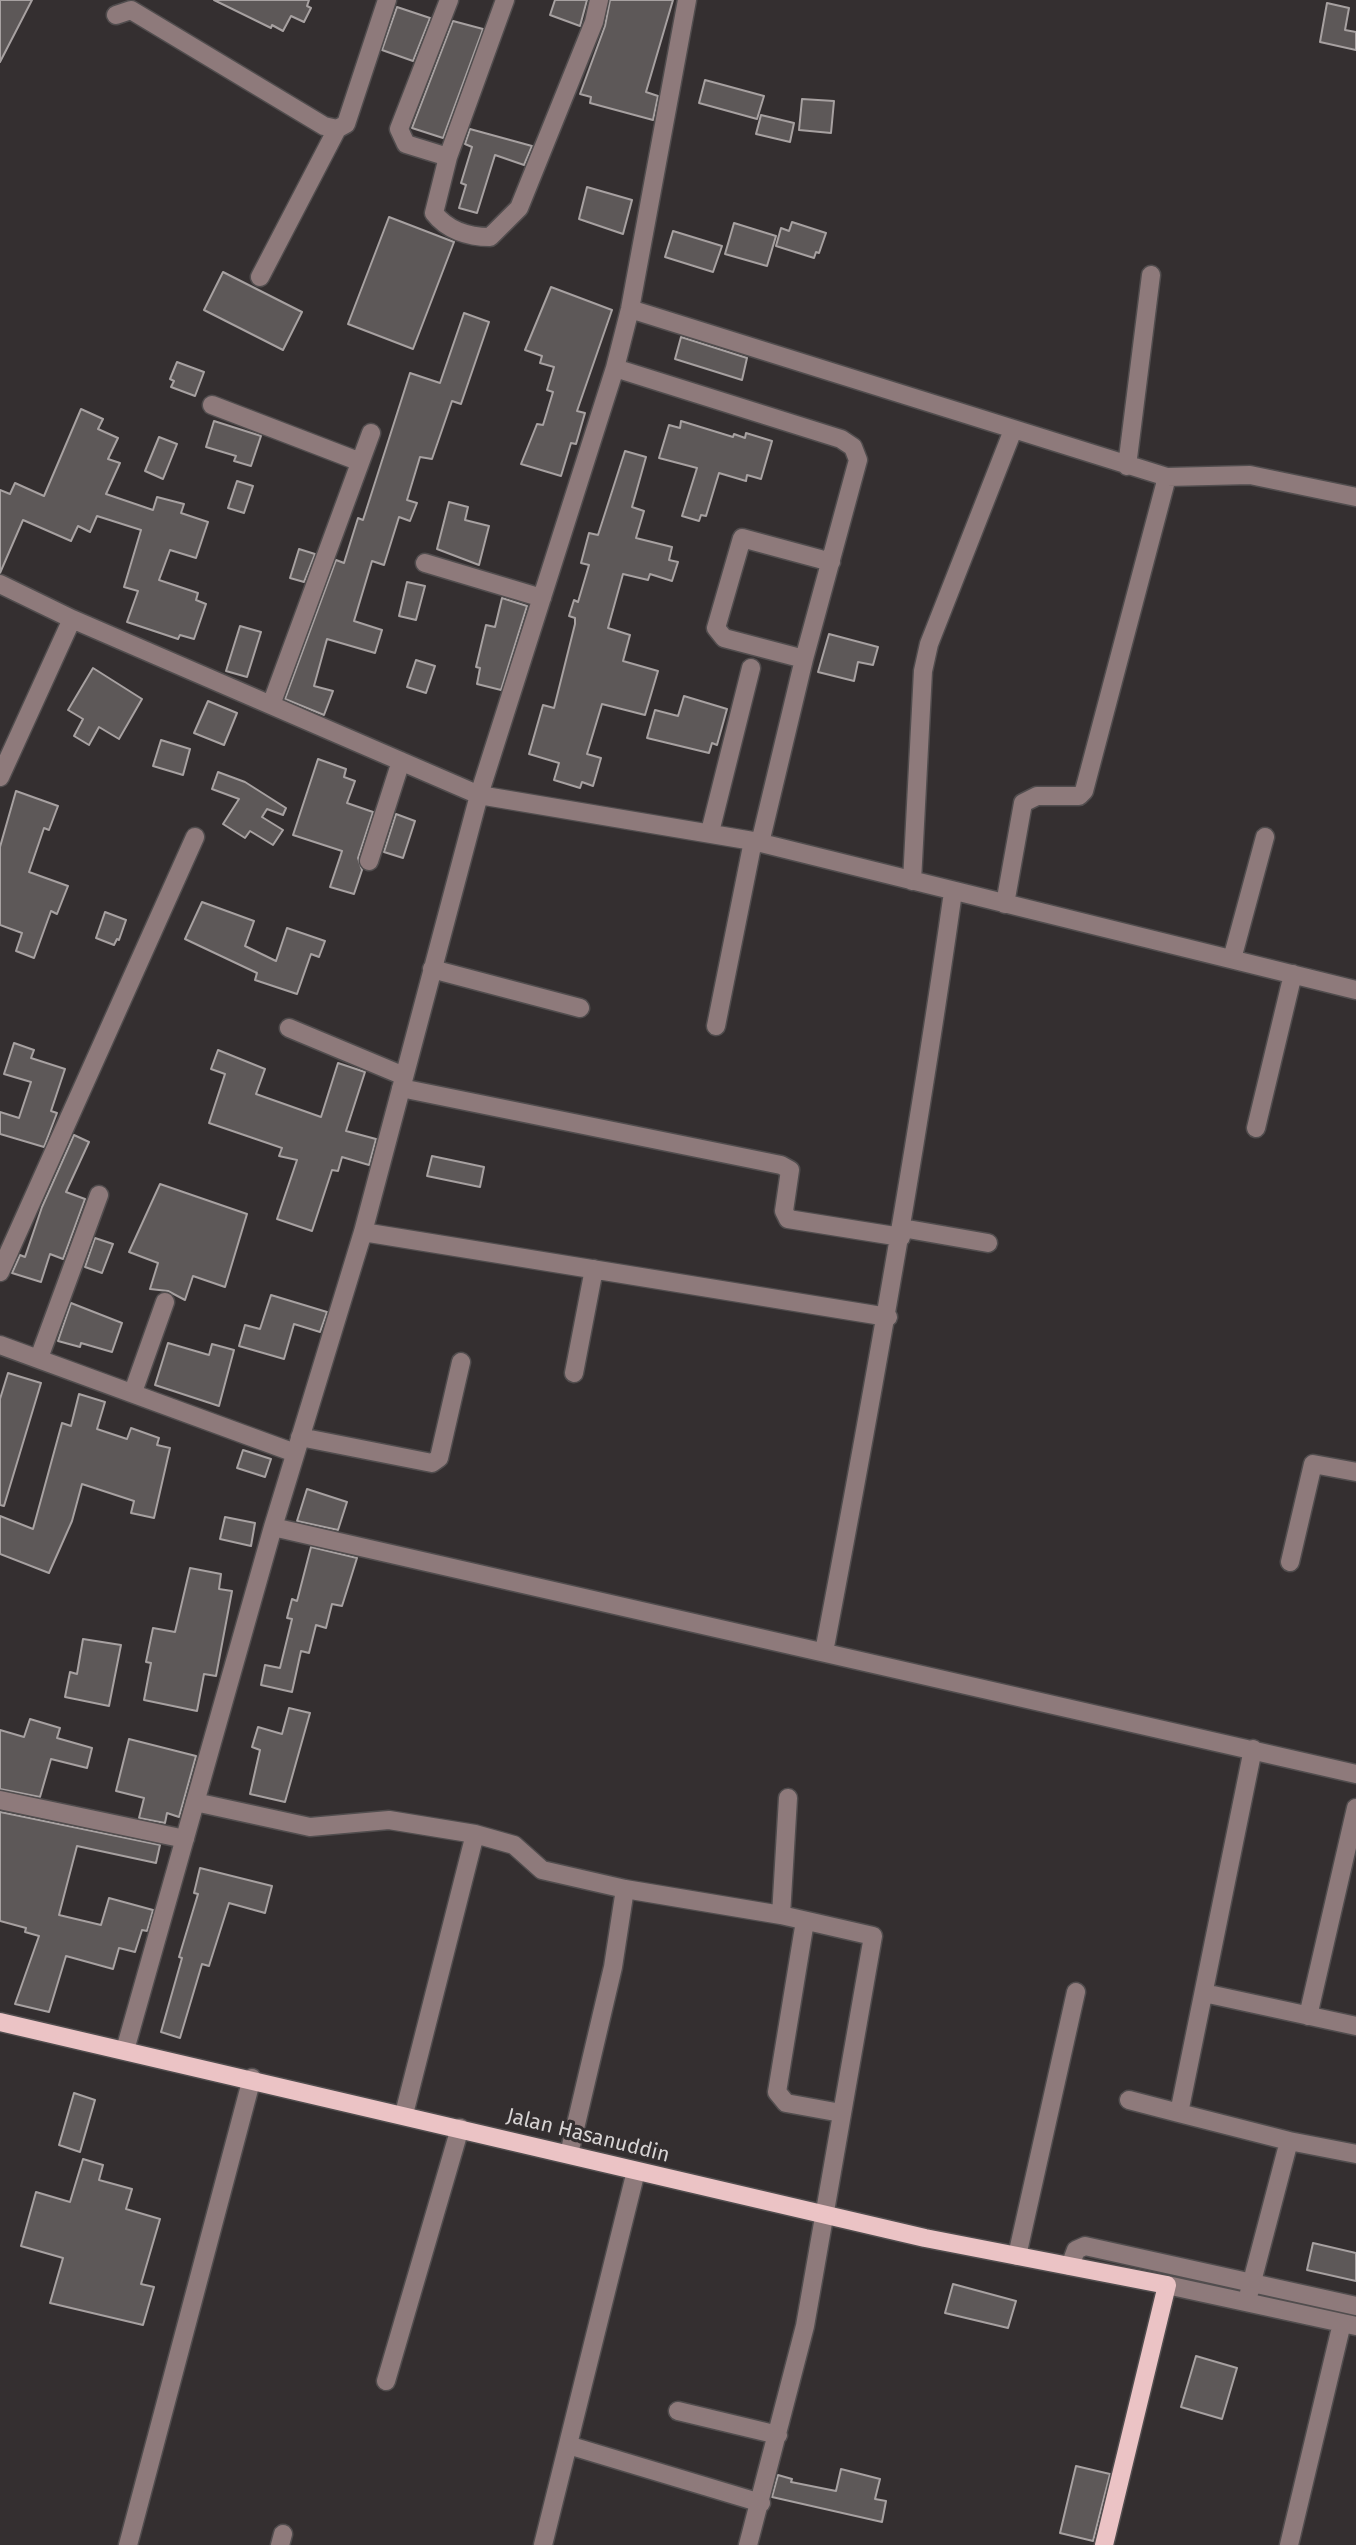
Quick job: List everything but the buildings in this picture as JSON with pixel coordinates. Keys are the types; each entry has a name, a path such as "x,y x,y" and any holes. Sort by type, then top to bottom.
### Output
{"main road":[{"name":"Jalan Hasanuddin","path":"0,2022 253,2078 636,2171 1017,2256 1167,2285"},
{"path":"1104,2545 1167,2285"}],"street":[{"path":"260,277 337,129 346,124 387,0"},
{"path":"448,157 406,144 399,130 449,0"},
{"path":"505,0 448,157 434,213 441,222 476,237 490,237 519,208 535,176 594,22 599,0"},
{"path":"125,2050 272,1527 363,1232 479,795 615,368 630,309 687,0"},
{"path":"116,15 131,10 324,126 337,129"},
{"path":"1127,466 1151,275"},
{"path":"630,309 1167,477 1250,475 1356,497"},
{"path":"615,368 841,439 853,447 858,460 756,842 716,1026"},
{"path":"212,405 358,461"},
{"path":"912,881 923,671 929,643 1013,430"},
{"path":"271,705 358,461 371,433"},
{"path":"1005,904 1023,803 1037,796 1079,796 1084,791 1167,477"},
{"path":"804,659 724,638 716,628 742,538 831,562"},
{"path":"425,563 542,598"},
{"path":"0,584 72,619 479,795 710,832 756,842 1356,990"},
{"path":"0,777 72,619"},
{"path":"710,832 751,668"},
{"path":"369,861 401,761"},
{"path":"0,1272 195,837"},
{"path":"1232,959 1265,837"},
{"path":"824,1653 888,1317 953,892"},
{"path":"432,969 580,1008"},
{"path":"1256,1128 1293,974"},
{"path":"289,1028 402,1082 781,1165 790,1170 785,1211 788,1219 989,1243"},
{"path":"38,1358 99,1195"},
{"path":"363,1232 888,1317"},
{"path":"574,1373 594,1269"},
{"path":"133,1392 165,1302"},
{"path":"0,1345 133,1392 297,1445 432,1463 439,1458 461,1362"},
{"path":"1290,1562 1313,1464 1356,1472"},
{"path":"272,1527 1356,1774"},
{"path":"1179,2113 1253,1749"},
{"path":"781,1915 788,1798"},
{"path":"0,1800 185,1839"},
{"path":"195,1802 310,1827 389,1820 475,1835 514,1845 542,1870 625,1889 781,1915 871,1935 874,1938 823,2212 805,2326 748,2545"},
{"path":"1308,2016 1356,1808"},
{"path":"404,2114 475,1835"},
{"path":"569,2154 612,1968 625,1889"},
{"path":"805,1921 777,2092 786,2103 841,2113"},
{"path":"1017,2256 1076,1992"},
{"path":"1204,1993 1356,2026"},
{"path":"128,2545 253,2078"},
{"path":"1129,2100 1289,2141 1356,2154"},
{"path":"386,2381 460,2128"},
{"path":"1246,2303 1289,2141"},
{"path":"543,2545 636,2171"},
{"path":"1070,2266 1076,2250 1085,2246 1356,2306"},
{"path":"1167,2285 1349,2325 1289,2545"},
{"path":"678,2411 778,2435"},
{"path":"568,2445 761,2502"}]}
